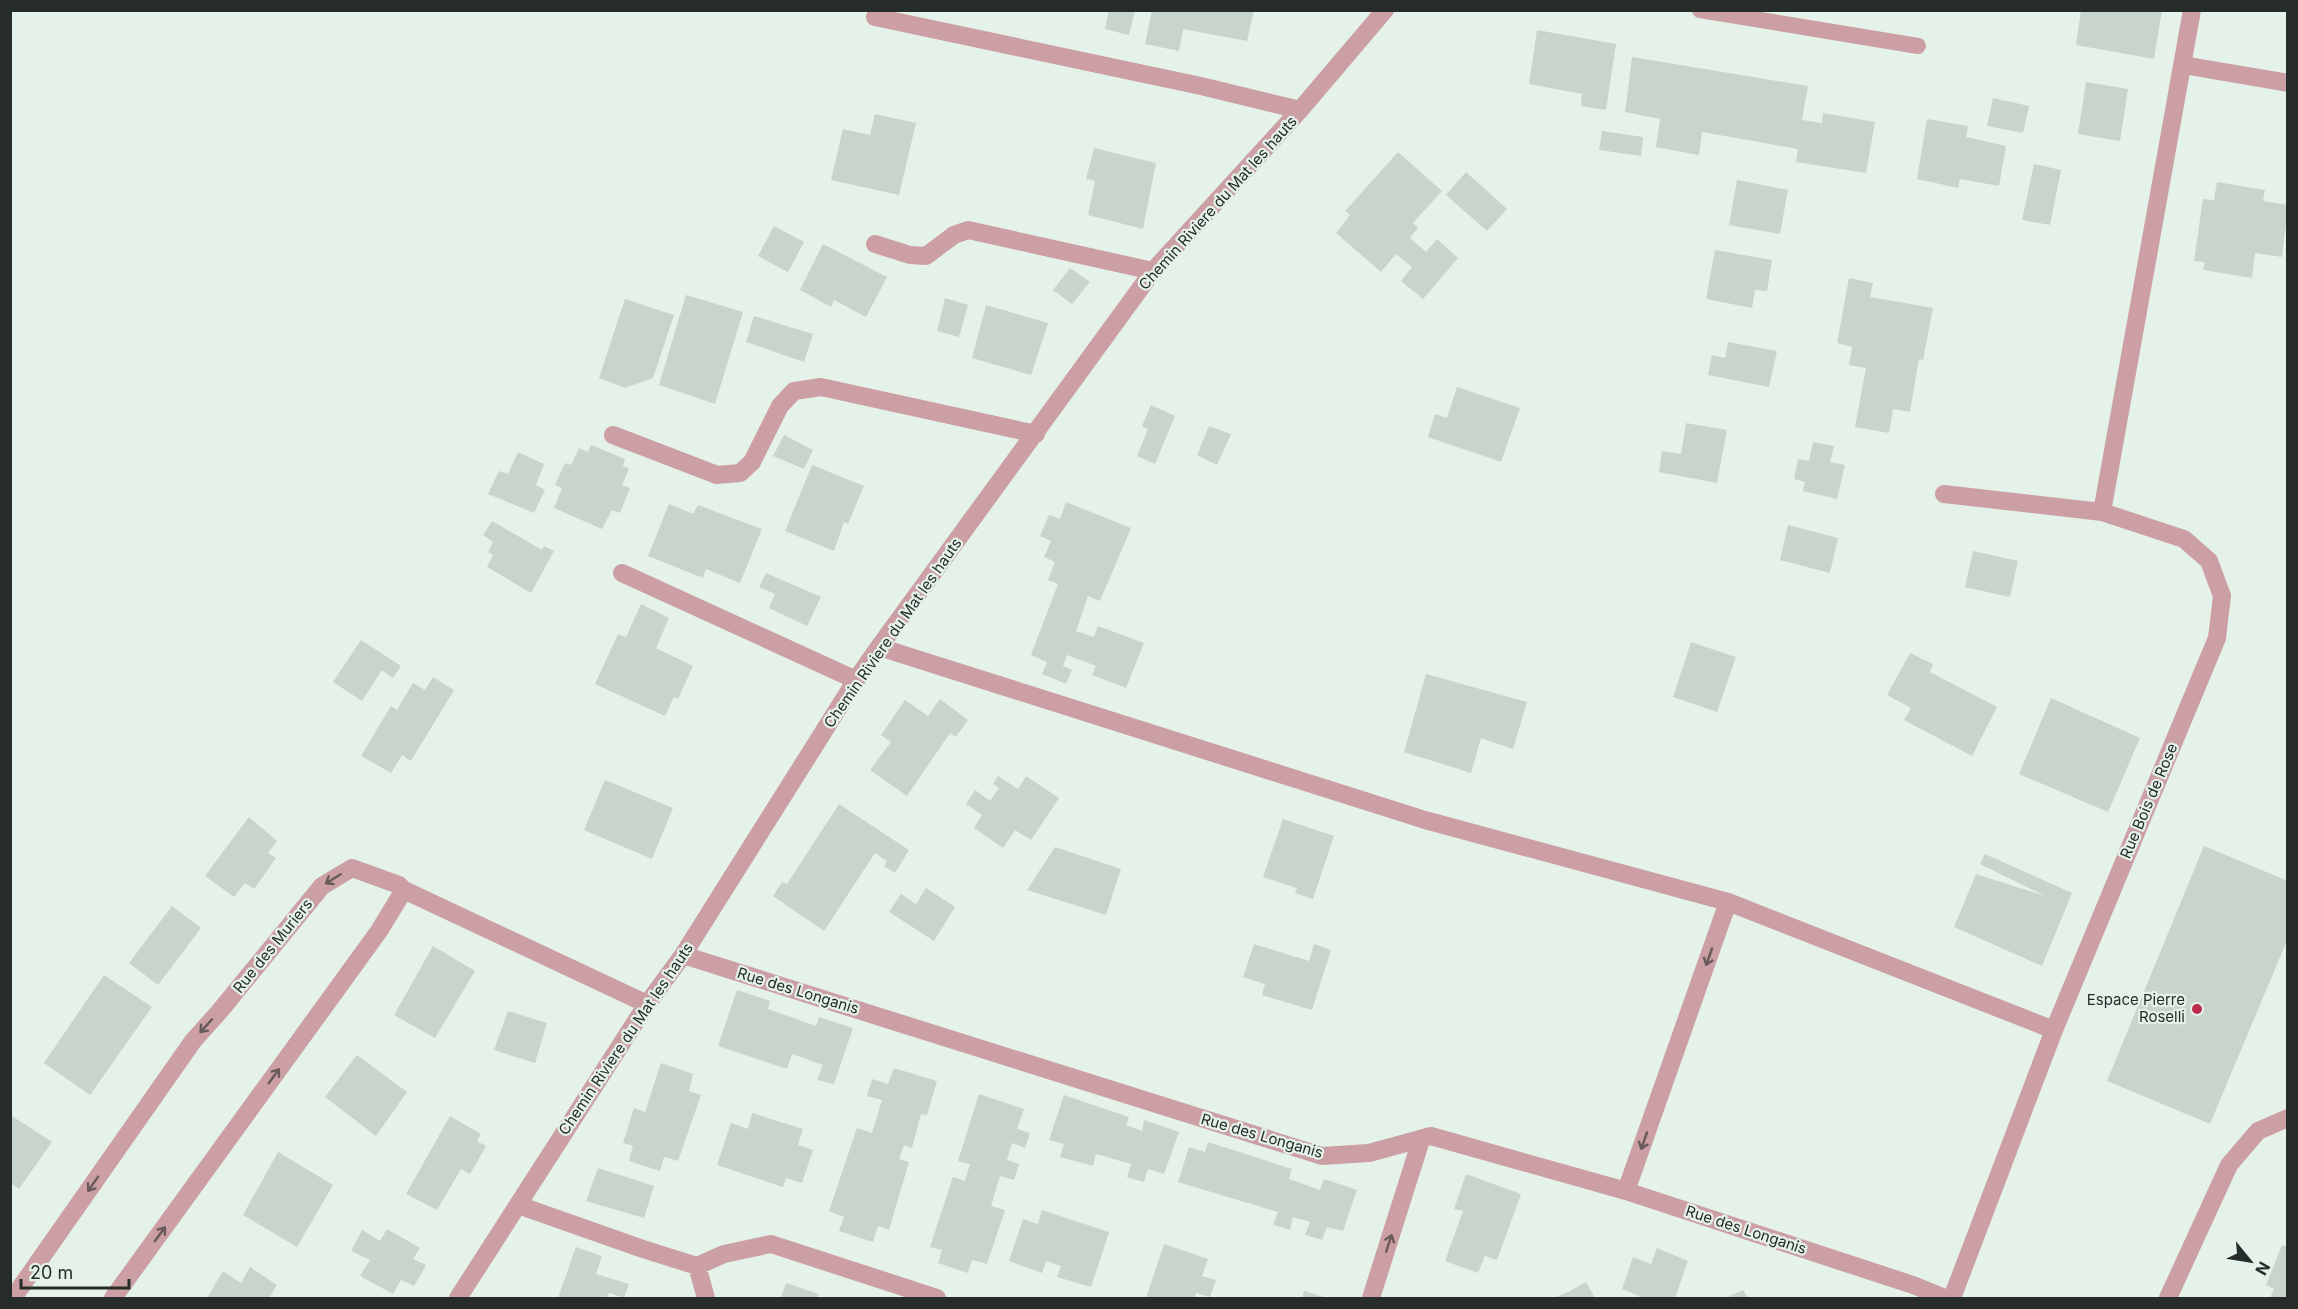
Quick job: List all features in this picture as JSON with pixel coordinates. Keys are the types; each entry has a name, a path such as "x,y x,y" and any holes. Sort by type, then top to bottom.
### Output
{"street":[{"name":"Chemin Riviere du Mat les hauts","path":"458,1299 647,1004 684,955 879,647 1153,271 1300,110 1385,10"},
{"path":"2102,512 2192,10"},
{"path":"875,18 1201,86 1300,110"},
{"path":"2183,65 2288,83"},
{"path":"875,244 910,255 926,256 954,235 968,230 1153,271"},
{"path":"613,435 717,475 740,473 752,462 780,406 794,391 821,387 1035,434"},
{"name":"Rue Bois de Rose","path":"1944,494 2102,512 2184,539 2209,561 2222,596 2217,638 2054,1030 1952,1299"},
{"path":"622,573 856,680"},
{"path":"879,647 1425,820 1728,902 2054,1030"},
{"name":"Rue des Muriers","path":"13,1299 193,1041 322,886 352,868 399,885 404,890 647,1004"},
{"path":"113,1299 379,931 404,890"},
{"path":"1626,1191 1728,902"},
{"name":"Rue des Longanis","path":"684,955 1322,1156 1369,1153 1431,1136 1626,1191 1913,1286 1945,1299"},
{"path":"2168,1299 2229,1165 2258,1131 2288,1118"},
{"path":"1371,1299 1421,1140"},
{"path":"518,1205 697,1266 724,1254 771,1244 937,1299"},
{"path":"697,1266 706,1299"}],"lane":[{"path":"1700,10 1918,46"}],"building":[{"path":"1109,10 1135,10 1129,35 1105,29"},
{"path":"1152,10 1254,10 1247,41 1183,29 1179,51 1145,44"},
{"path":"2081,10 2162,10 2154,59 2076,45"},
{"path":"1537,30 1616,44 1606,110 1581,106 1582,94 1529,84"},
{"path":"1632,57 1808,86 1802,120 1822,123 1823,113 1875,122 1866,173 1796,162 1798,149 1702,132 1699,155 1656,147 1660,119 1625,112"},
{"path":"2086,82 2128,89 2120,141 2078,134"},
{"path":"1993,98 2029,106 2023,133 1987,126"},
{"path":"875,114 916,123 899,195 831,180 843,129 870,135"},
{"path":"1927,119 1968,126 1966,137 2006,146 1999,186 1960,179 1958,188 1917,179"},
{"path":"1602,131 1643,137 1641,156 1599,150"},
{"path":"1094,148 1156,163 1143,229 1088,215 1095,181 1086,179"},
{"path":"1398,152 1442,191 1413,223 1418,228 1410,238 1426,252 1437,239 1458,258 1423,299 1401,281 1412,267 1396,254 1381,272 1336,233 1350,215 1345,211"},
{"path":"2034,164 2061,170 2050,225 2022,220"},
{"path":"1466,172 1507,209 1487,231 1446,195"},
{"path":"1737,180 1788,190 1780,234 1729,225"},
{"path":"2217,182 2265,190 2263,201 2288,205 2282,257 2255,253 2252,278 2203,270 2205,262 2194,261 2203,199 2214,200"},
{"path":"774,226 804,242 788,272 758,256"},
{"path":"823,244 887,277 866,317 834,300 831,307 800,290"},
{"path":"1715,250 1772,260 1767,291 1755,290 1752,308 1706,299"},
{"path":"1070,268 1090,282 1072,304 1053,290"},
{"path":"1849,278 1873,283 1870,297 1933,308 1923,360 1919,359 1910,412 1893,409 1889,433 1855,427 1866,368 1849,365 1852,347 1837,343"},
{"path":"686,295 743,312 715,404 659,385"},
{"path":"945,298 968,305 959,337 937,331"},
{"path":"625,299 674,315 653,378 625,388 599,378"},
{"path":"986,305 1048,323 1031,375 972,358"},
{"path":"754,316 813,334 804,362 746,342"},
{"path":"1728,342 1777,351 1769,387 1708,375 1712,355 1725,358"},
{"path":"1457,387 1520,408 1501,462 1428,437 1435,414 1447,418"},
{"path":"1151,405 1175,416 1155,464 1137,456 1148,429 1142,426"},
{"path":"1686,423 1727,430 1717,483 1659,472 1662,451 1681,454"},
{"path":"1209,426 1231,434 1217,465 1197,455"},
{"path":"784,435 813,450 804,469 773,456"},
{"path":"1813,442 1834,446 1830,462 1845,465 1837,499 1803,491 1805,482 1794,479 1798,459 1809,461"},
{"path":"591,445 625,459 623,466 629,469 622,485 630,488 620,513 612,510 602,529 554,508 562,488 555,485 565,463 571,465 579,448 588,452"},
{"path":"518,452 544,464 536,485 545,490 534,513 488,494 499,471 508,474"},
{"path":"812,465 864,486 848,524 844,522 834,551 785,531"},
{"path":"1066,502 1131,528 1100,601 1088,596 1076,631 1094,637 1098,626 1144,643 1126,688 1092,675 1096,666 1067,655 1063,666 1072,670 1066,684 1042,674 1047,662 1031,655 1058,584 1048,580 1055,562 1044,557 1051,541 1040,536 1049,515 1060,519"},
{"path":"669,504 693,514 698,505 762,529 740,583 706,569 703,578 648,556"},
{"path":"492,521 542,550 544,546 554,551 531,593 487,567 493,555 488,552 493,542 483,535"},
{"path":"1788,525 1838,538 1830,573 1780,560"},
{"path":"1973,551 2018,561 2010,597 1965,587"},
{"path":"766,573 821,597 807,626 769,608 775,594 759,587"},
{"path":"641,604 669,618 656,648 693,666 678,699 674,697 665,716 595,684 618,634 626,637"},
{"path":"361,640 401,666 393,678 382,670 362,701 333,682"},
{"path":"1691,642 1736,657 1717,712 1673,697"},
{"path":"1910,653 1933,664 1930,672 1997,707 1972,756 1904,720 1911,708 1887,695"},
{"path":"1426,674 1527,702 1513,749 1481,738 1471,773 1404,752"},
{"path":"433,677 454,690 411,761 402,755 391,773 361,756 391,706 397,710 413,683 425,690"},
{"path":"2051,698 2140,738 2108,812 2019,774"},
{"path":"940,699 968,720 956,737 950,733 907,796 870,770 891,742 881,735 905,700 928,716"},
{"path":"998,776 1018,789 1026,776 1059,798 1031,840 1015,830 1003,848 974,828 982,815 966,804 975,790 990,801 999,788 993,784"},
{"path":"605,780 673,808 652,859 584,830"},
{"path":"839,804 909,850 895,873 884,866 887,861 875,853 824,931 773,896 782,882 787,884"},
{"path":"249,817 277,841 268,853 276,858 254,889 245,883 234,897 205,876"},
{"path":"1283,819 1334,836 1313,899 1295,893 1297,888 1263,877"},
{"name":"Espace Pierre Roselli","path":"2204,846 2288,881 2288,938 2210,1124 2107,1081"},
{"path":"1055,847 1121,869 1106,915 1027,890"},
{"path":"1985,854 2072,893 2042,966 1954,927 1976,874 2045,896 1980,864"},
{"path":"926,888 955,907 934,941 889,912 901,894 916,904"},
{"path":"172,906 201,928 158,985 129,963"},
{"path":"1254,944 1309,961 1314,944 1331,950 1312,1010 1262,995 1265,984 1243,977"},
{"path":"433,946 475,971 435,1038 394,1015"},
{"path":"104,975 152,1007 90,1095 44,1063"},
{"path":"737,990 770,1001 768,1009 816,1026 819,1017 853,1028 834,1084 817,1080 823,1065 792,1054 787,1069 718,1046"},
{"path":"508,1011 547,1023 535,1063 494,1050"},
{"path":"357,1055 407,1092 376,1136 325,1097"},
{"path":"661,1063 693,1074 689,1091 701,1095 678,1161 664,1157 660,1171 629,1161 633,1146 623,1143 634,1108 645,1112"},
{"path":"894,1068 937,1081 927,1115 921,1114 912,1148 904,1145 899,1159 909,1162 889,1230 878,1226 873,1242 839,1231 844,1217 829,1211 857,1128 872,1133 882,1100 867,1096 872,1079 888,1084"},
{"path":"979,1094 1024,1109 1017,1129 1030,1133 1025,1148 1012,1143 1007,1160 1019,1164 1014,1180 1000,1176 991,1206 1005,1210 987,1264 972,1260 968,1273 938,1263 942,1250 930,1247 953,1177 965,1181 970,1164 958,1161"},
{"path":"1064,1095 1129,1117 1126,1125 1142,1131 1144,1120 1179,1132 1164,1174 1148,1169 1144,1182 1127,1177 1131,1164 1096,1154 1093,1166 1060,1157 1064,1144 1049,1140"},
{"path":"752,1113 803,1129 798,1145 813,1150 802,1183 786,1178 783,1187 717,1165 731,1123 748,1129"},
{"path":"12,1116 52,1142 19,1189 10,1183 10,1118"},
{"path":"450,1116 481,1134 477,1141 486,1146 470,1174 461,1169 437,1210 406,1194"},
{"path":"1208,1142 1292,1169 1289,1179 1320,1190 1324,1179 1357,1190 1343,1231 1327,1227 1322,1240 1305,1235 1310,1222 1293,1217 1290,1230 1273,1225 1278,1212 1178,1182 1189,1147 1205,1152"},
{"path":"278,1152 333,1185 297,1247 243,1215"},
{"path":"598,1168 654,1186 644,1218 586,1201"},
{"path":"1466,1174 1521,1194 1497,1260 1485,1256 1478,1273 1445,1261 1463,1211 1454,1209"},
{"path":"1042,1210 1109,1232 1091,1287 1057,1277 1061,1266 1046,1261 1042,1273 1009,1261 1023,1219 1038,1224"},
{"path":"387,1229 420,1248 413,1259 426,1265 414,1286 401,1280 393,1294 360,1276 370,1260 351,1251 362,1230 380,1241"},
{"path":"1164,1244 1208,1259 1202,1276 1216,1280 1210,1297 1196,1293 1195,1298 1146,1298"},
{"path":"2282,1245 2288,1247 2288,1298 2270,1298 2274,1289 2266,1285"},
{"path":"576,1247 602,1256 596,1274 629,1284 624,1298 609,1293 607,1298 558,1298"},
{"path":"1657,1248 1688,1261 1675,1298 1639,1298 1622,1289 1633,1257 1651,1264"},
{"path":"250,1267 277,1285 269,1298 207,1298 223,1271 241,1283"},
{"path":"1586,1282 1595,1298 1554,1298 1570,1291"},
{"path":"786,1283 819,1294 817,1298 781,1298"},
{"path":"1743,1290 1748,1298 1726,1298"},
{"path":"1304,1291 1327,1298 1302,1298"}],"place":[{"name":"Espace Pierre Roselli","path":"2197,1009"}]}
